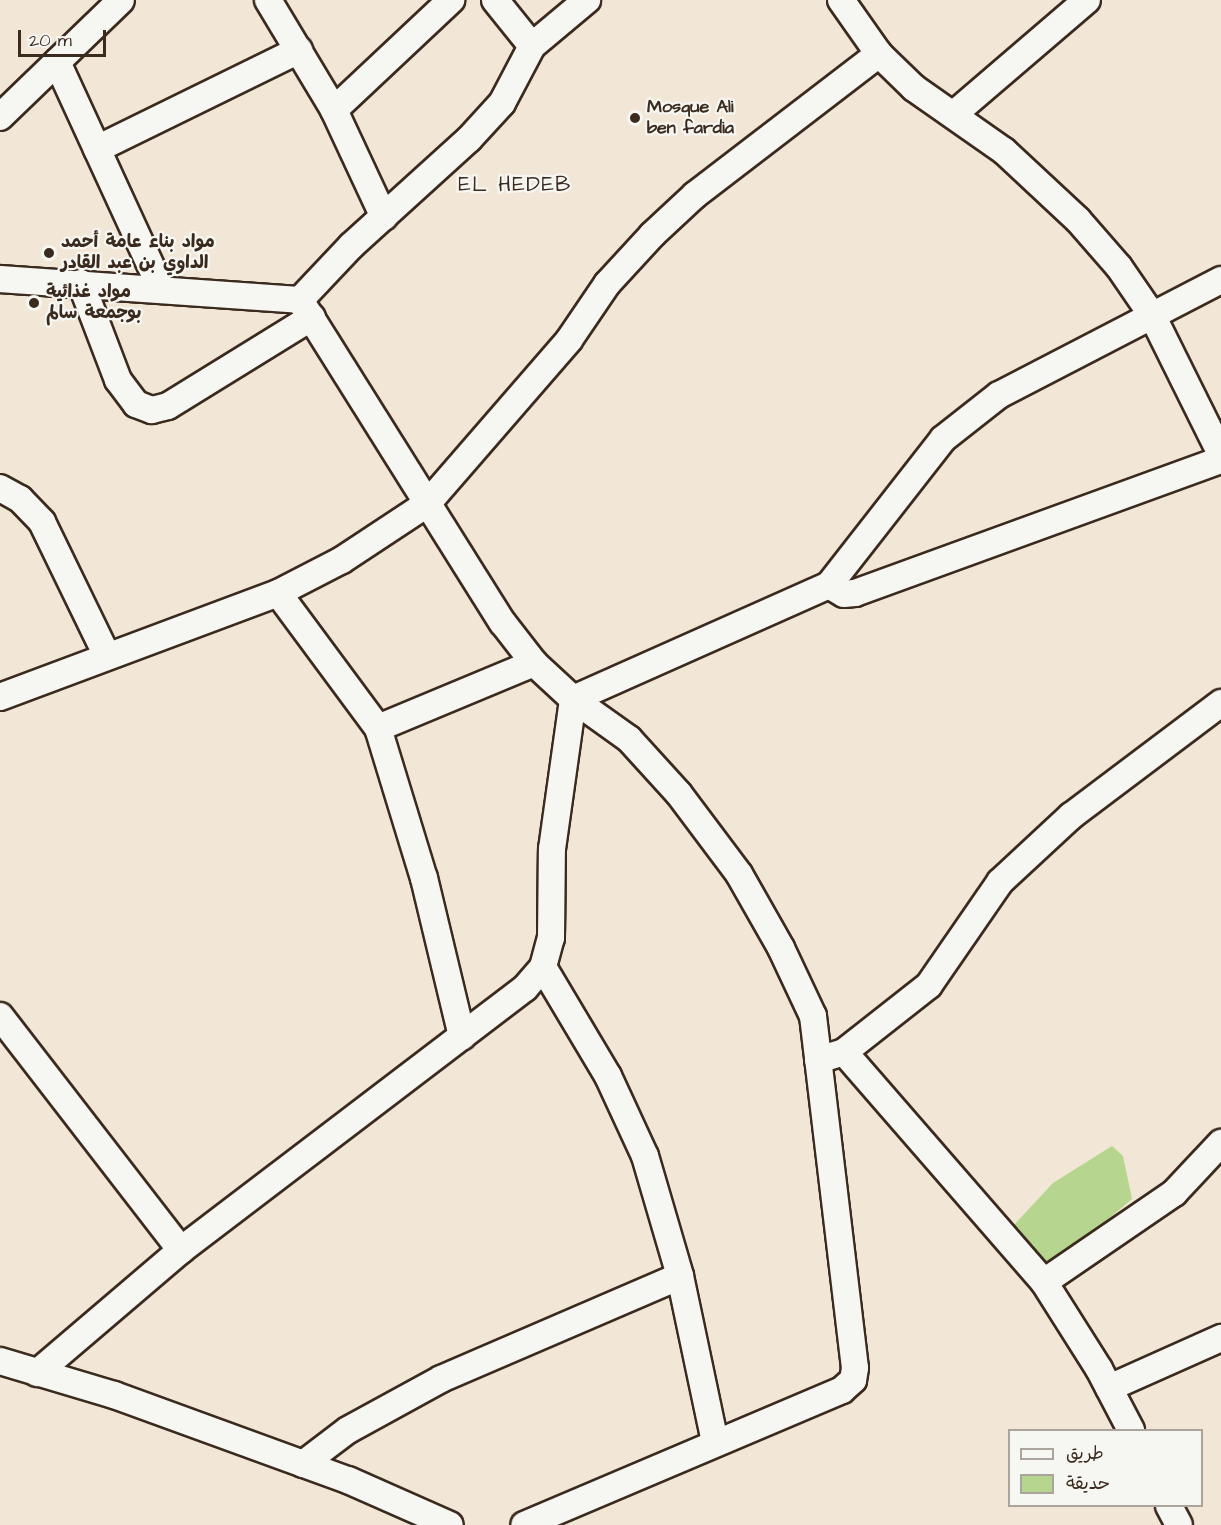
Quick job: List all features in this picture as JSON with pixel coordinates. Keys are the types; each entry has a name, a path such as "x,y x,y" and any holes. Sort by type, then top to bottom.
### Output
{"street":[{"path":"0,117 121,0"},
{"path":"268,0 334,110 384,217"},
{"path":"334,110 451,0"},
{"path":"495,0 532,46"},
{"path":"81,283 118,380 136,404 152,410 168,405 306,309 384,217 469,139 502,103 532,46 587,0"},
{"path":"841,0 879,54 914,88 1004,151 1078,220 1119,267 1152,315 1221,454"},
{"path":"954,114 1087,0"},
{"path":"98,149 300,51"},
{"path":"0,697 278,593 342,560 427,504 569,340 607,284 652,235 695,195 879,54"},
{"path":"57,62 161,288"},
{"path":"0,279 161,288 306,309 503,623 534,663 573,699 629,739 679,794 740,874 782,948 813,1016 855,1368 853,1380 842,1389 524,1525"},
{"path":"573,699 829,585 943,438 999,395 1221,280"},
{"path":"829,585 844,594 855,593 1221,460"},
{"path":"0,488 20,499 42,522 107,656"},
{"path":"278,593 378,728 424,878 462,1036"},
{"path":"378,728 534,663"},
{"path":"37,1372 181,1250 525,988 543,967 551,938 552,849 573,699"},
{"path":"818,1060 844,1052 929,985 1000,882 1045,839 1221,703"},
{"path":"543,967 608,1076 645,1156 680,1276 715,1442"},
{"path":"0,1016 181,1250"},
{"path":"844,1052 1044,1282 1109,1388 1130,1429"},
{"path":"1044,1282 1174,1193 1221,1143"},
{"path":"303,1464 348,1430 441,1379 680,1276"},
{"path":"1109,1388 1221,1338"},
{"path":"0,1361 114,1395 303,1464 450,1525"},
{"path":"1170,1507 1179,1525"}],"green space":[{"path":"1112,1146 1123,1156 1132,1199 1052,1267 1013,1226 1053,1183"}],"place":[{"name":"Mosque Ali ben fardia","path":"635,118"},
{"name":"مواد بناء عامة أحمد الداوي بن عبد القادر","path":"49,253"},
{"name":"مواد غذائية بوجمعة سالم","path":"34,303"}],"district":[{"name":"EL HEDEB","path":"515,185"}]}
